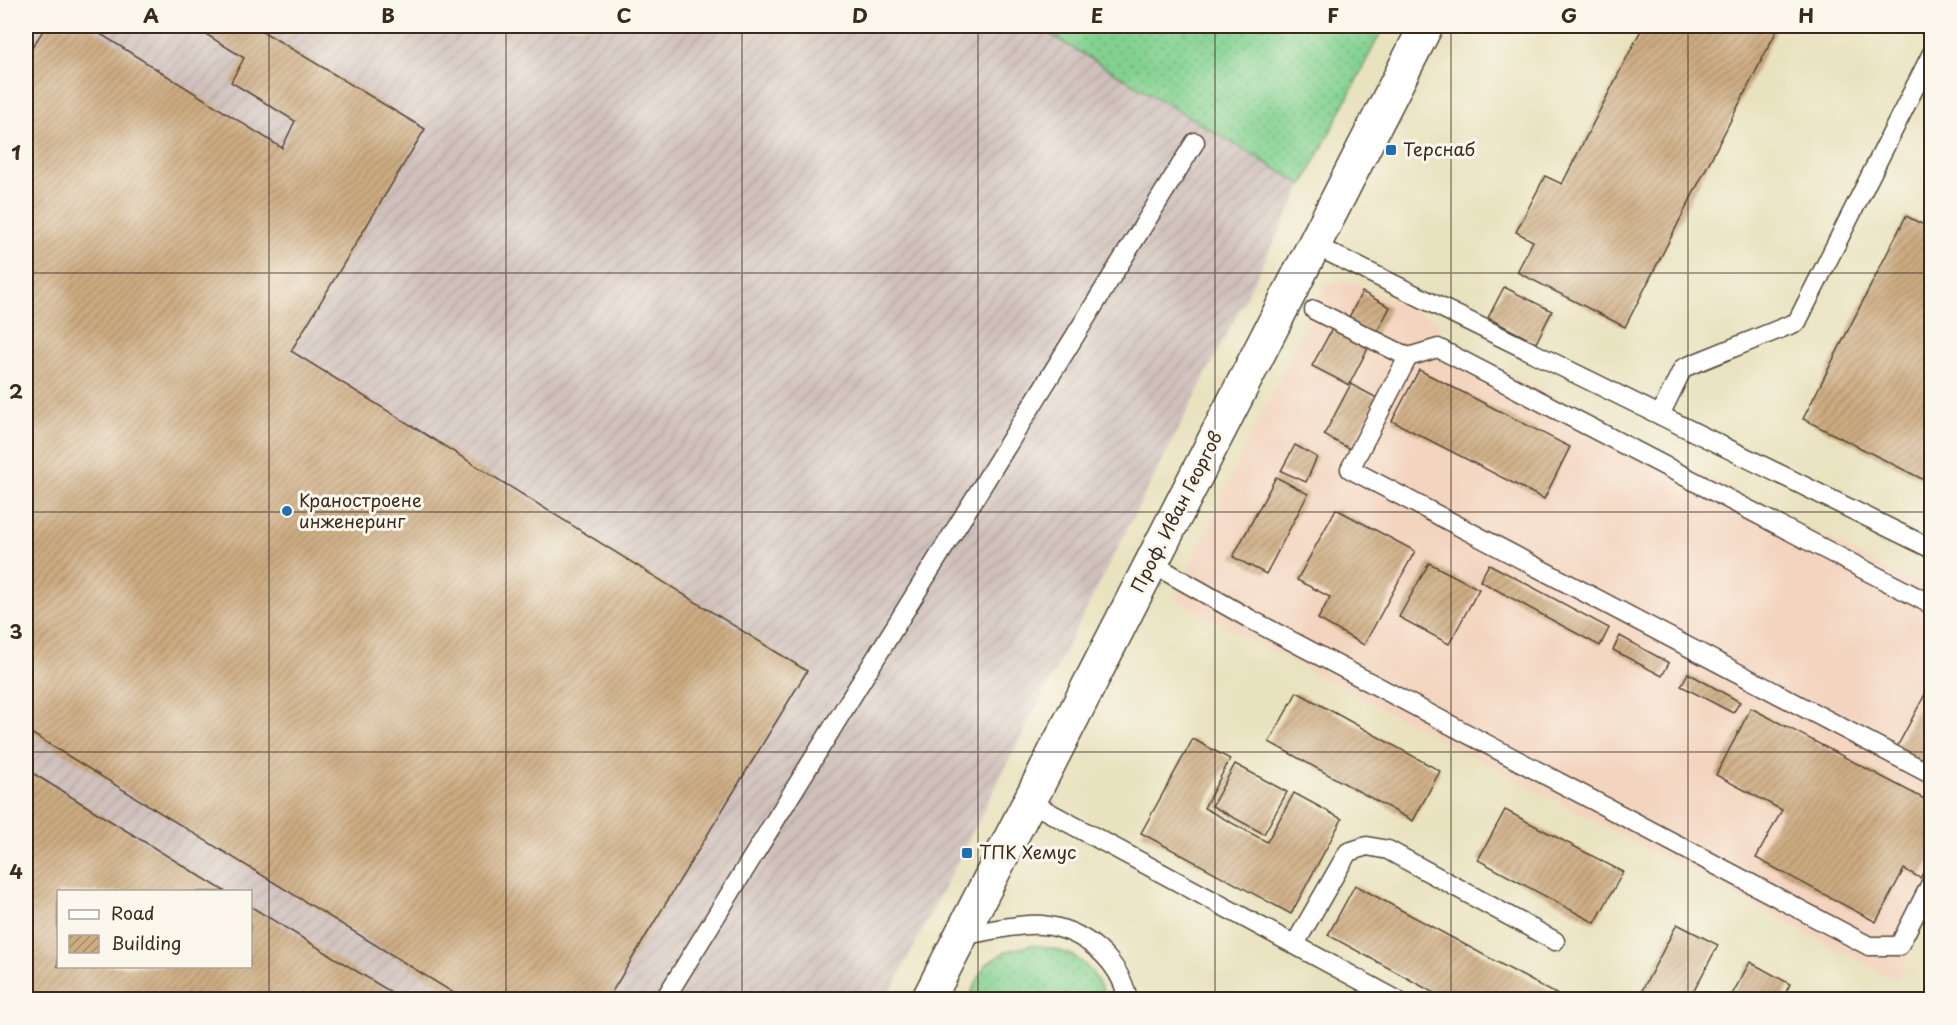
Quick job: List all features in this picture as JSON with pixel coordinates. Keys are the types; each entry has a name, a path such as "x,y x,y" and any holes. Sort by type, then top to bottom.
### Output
{"street":[{"name":"Проф. Иван Георгов","path":"928,999 1426,26"}],"lane":[{"path":"1660,415 1683,368 1797,322 1932,53"},
{"path":"664,999 1195,142"},
{"path":"1314,245 1932,549"},
{"path":"1314,310 1408,357 1438,348 1932,605"},
{"path":"1408,357 1350,469 1932,775"},
{"path":"1151,563 1250,619 1869,946 1899,946 1932,881"},
{"path":"1028,801 1397,999"},
{"path":"1295,944 1348,852 1367,846 1388,850 1555,941"},
{"path":"961,936 1031,925 1063,929 1092,943 1115,967 1128,999"}],"shaded area":[{"path":"26,26 1036,26 1303,185 887,999 26,999"},
{"path":"1346,280 1442,324 1436,336 1931,592 1931,907 1896,980 1174,599 1250,436 1327,285"}],"green space":[{"path":"1036,26 1384,26 1303,185"},
{"path":"1032,945 1059,950 1078,960 1094,975 1107,999 968,999 985,965 1007,951"}],"building":[{"name":"Краностроене инженеринг","path":"46,26 88,26 282,148 295,121 231,82 244,58 193,26 254,26 425,129 291,351 807,671 607,1000 465,1000 26,730 26,57"},
{"path":"1643,26 1779,26 1625,327 1517,272 1533,241 1516,232 1545,176 1562,184"},
{"path":"1906,216 1932,229 1932,484 1803,419"},
{"path":"1504,287 1552,311 1536,343 1488,318"},
{"path":"1362,292 1390,307 1374,338 1346,323"},
{"path":"1332,329 1368,348 1349,385 1312,366"},
{"path":"1419,370 1570,447 1544,499 1392,421"},
{"path":"1351,384 1377,398 1350,449 1324,435"},
{"path":"1295,445 1317,457 1306,482 1281,471"},
{"path":"1276,477 1308,494 1266,574 1233,557"},
{"path":"1336,509 1415,551 1364,645 1318,619 1330,597 1297,580"},
{"path":"1429,563 1479,589 1449,644 1399,617"},
{"path":"1489,564 1609,628 1600,646 1480,581"},
{"path":"1620,636 1669,663 1662,676 1613,650"},
{"path":"1688,673 1740,702 1733,713 1681,686"},
{"path":"1932,681 1932,768 1896,749"},
{"path":"1297,692 1440,771 1413,821 1269,742"},
{"path":"1751,708 1932,803 1932,857 1920,878 1904,869 1876,922 1756,858 1782,810 1716,775"},
{"path":"1193,739 1230,759 1204,808 1267,842 1294,793 1342,819 1291,914 1141,833"},
{"path":"1235,764 1287,792 1264,834 1212,806"},
{"path":"26,769 223,890 57,890 57,968 252,968 252,907 404,1000 26,1000"},
{"path":"1505,810 1623,872 1595,923 1478,860"},
{"path":"1355,885 1567,1000 1447,1000 1328,935"},
{"path":"1677,924 1718,945 1689,1000 1637,1000"},
{"path":"1750,962 1790,984 1782,1000 1729,1000"}],"place":[{"name":"Терснаб","path":"1391,150"},
{"name":"Краностроене инженеринг","path":"287,511"},
{"name":"ТПК Хемус","path":"967,853"}]}
